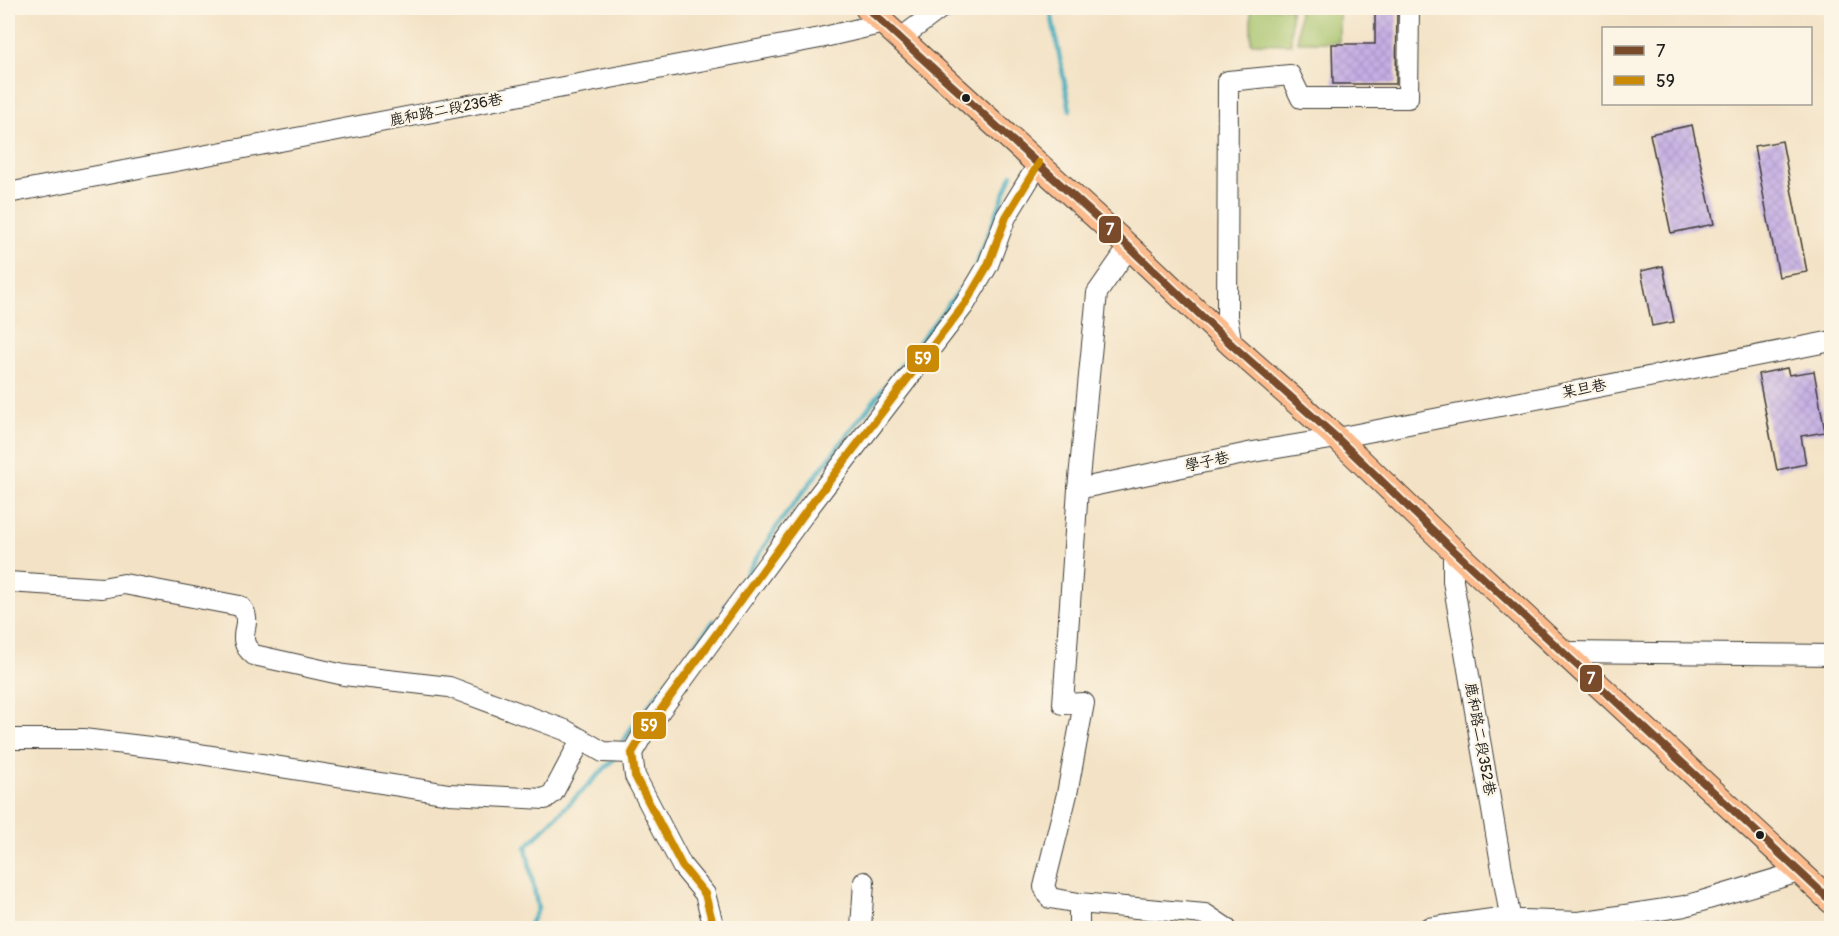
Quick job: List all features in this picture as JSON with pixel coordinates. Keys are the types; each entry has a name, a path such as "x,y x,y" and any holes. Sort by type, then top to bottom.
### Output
{"main road":[{"path":"884,23 1129,246 1232,345 1337,438 1729,809 1832,902"}],"street":[{"path":"884,23 941,8"},
{"path":"1232,345 1227,317 1228,81 1290,75 1301,98 1408,99 1409,8"},
{"name":"鹿和路二段236巷","path":"8,193 820,38 884,23"},
{"path":"714,928 705,894 682,866 635,776 632,753 642,734 810,506 965,304 988,265 1006,217 1039,164"},
{"path":"1129,246 1097,293 1078,489 1064,704 1084,703 1067,794 1044,887 1050,898 1079,903 1205,914 1226,928"},
{"name":"某旦巷","path":"1337,438 1832,341"},
{"name":"學子巷","path":"1078,489 1253,452 1337,438"},
{"name":"鹿和路二段352巷","path":"1453,550 1453,580 1511,924"},
{"path":"8,582 102,588 124,584 240,606 246,617 243,642 246,649 254,656 344,675 449,687 565,730 603,752 632,753"},
{"path":"1565,652 1832,655"},
{"path":"8,739 83,739 175,750 449,794 545,799 553,793 581,740"},
{"path":"1428,928 1492,919 1511,924 1579,922 1685,906 1799,872"},
{"path":"861,928 864,882"},
{"path":"1079,903 1079,928"}],"green space":[{"path":"1251,8 1291,8 1291,44 1251,43"},
{"path":"1299,8 1339,8 1339,42 1298,42"}],"building":[{"path":"1375,8 1397,8 1396,84 1333,84 1332,44 1375,44"},
{"path":"1692,125 1714,224 1671,233 1650,134"},
{"path":"1782,141 1807,272 1779,277 1754,146"},
{"path":"1663,266 1674,322 1652,326 1641,271"},
{"path":"1787,368 1789,375 1814,371 1825,432 1801,436 1806,464 1777,470 1758,374"}],"waterway":[{"path":"1050,8 1070,110"},
{"path":"725,607 780,522 973,273 1012,174"},
{"path":"621,746 630,730 714,621"},
{"path":"528,928 538,909 526,847 614,759"}],"transit line":[{"name":"7","path":"867,8 1129,247 1232,345 1337,438 1453,550 1832,902"},
{"name":"59","path":"714,928 705,894 682,866 635,776 632,753 643,734 810,506 965,304 988,265 1006,217 1039,163"}]}
